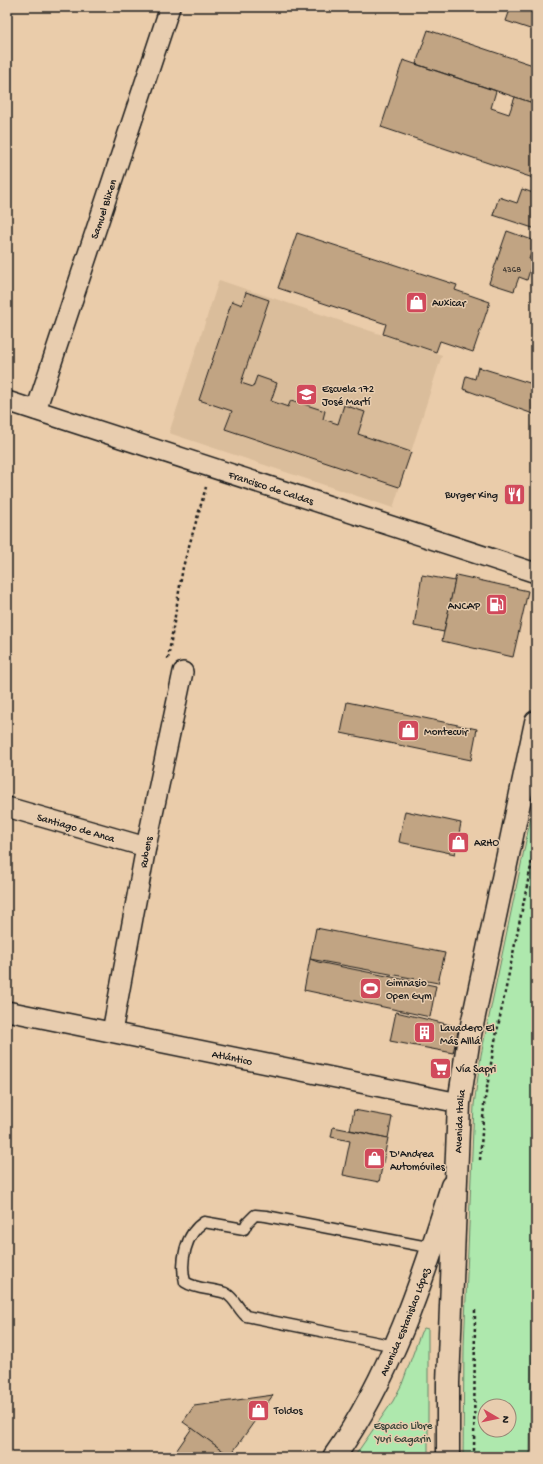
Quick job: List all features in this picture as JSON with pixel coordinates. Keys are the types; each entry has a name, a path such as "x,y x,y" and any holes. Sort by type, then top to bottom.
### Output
{"main road":[{"name":"Avenida Italia","path":"448,1457 448,1383 459,1103 470,1036 536,722"},
{"name":"Avenida Estanislao López","path":"334,1457 363,1409 395,1346 433,1248 455,1177"}],"street":[{"name":"Samuel Blixen","path":"36,410 170,7"},
{"name":"Francisco de Caldas","path":"7,401 212,467 334,509 536,573"},
{"name":"Rubens","path":"112,1032 146,847 183,672"},
{"name":"Santiago de Anca","path":"7,807 146,847"},
{"name":"Atlántico","path":"7,1011 459,1103"}],"lane":[{"path":"395,1346 246,1316 240,1311 234,1300 225,1293 192,1286 185,1282 183,1273 183,1258 191,1235 197,1227 204,1222 244,1229 247,1223 255,1215 433,1248"}],"path":[{"path":"183,672 167,662 183,567 212,467"},
{"path":"480,1161 484,1106 494,1046 536,842"},
{"path":"474,1457 475,1305"}],"shaded area":[{"name":"Escuela 172 José Martí","path":"219,280 442,355 393,508 169,433"}],"green space":[{"path":"536,793 536,1225 533,1276 530,1457 463,1457 464,1346 474,1105 481,1055"},
{"name":"Espacio Libre Yuri Gagarin","path":"424,1328 428,1329 428,1457 354,1457 393,1401 402,1384 421,1332"}],"building":[{"path":"511,7 536,7 536,31 506,21"},
{"path":"428,30 536,66 536,104 416,64"},
{"path":"403,60 496,91 491,108 509,114 515,97 536,104 536,179 381,127"},
{"path":"522,189 536,194 536,229 493,215 499,197 517,203"},
{"path":"507,231 535,241 529,259 533,260 527,280 519,277 514,291 489,283"},
{"path":"297,233 457,285 455,290 490,302 473,352 440,341 436,352 383,334 386,324 278,288"},
{"path":"246,292 269,300 241,383 253,387 257,376 277,383 271,401 288,407 291,400 325,411 323,419 338,424 344,405 365,412 358,434 411,452 399,487 225,429 232,411 199,400 232,301 242,305"},
{"path":"478,367 536,385 536,415 463,389 466,376 475,379"},
{"path":"422,575 455,581 444,632 414,626"},
{"path":"456,575 528,591 513,657 442,641"},
{"name":"Montecuir","path":"347,702 477,729 471,760 341,733"},
{"path":"405,811 461,823 455,854 399,842"},
{"path":"316,928 445,953 438,983 310,959"},
{"name":"Gimnasio Open Gym","path":"310,959 318,962 436,986 430,1017 304,990"},
{"name":"Lavadero El Más Alllá","path":"396,1012 459,1027 453,1053 390,1041"},
{"path":"354,1110 392,1117 388,1138 350,1130"},
{"path":"333,1127 388,1138 379,1182 343,1175 350,1141 331,1137"},
{"path":"273,1395 230,1456 183,1422 194,1406"},
{"path":"192,1428 230,1456 230,1457 172,1457"}],"place":[{"name":"Auxicar","path":"416,302"},
{"name":"Escuela 172 José Martí","path":"306,394"},
{"name":"Burger King","path":"514,494"},
{"name":"ANCAP","path":"496,605"},
{"name":"Montecuir","path":"409,731"},
{"name":"ARHO","path":"459,842"},
{"name":"Gimnasio Open Gym","path":"370,988"},
{"name":"Lavadero El Más Alllá","path":"425,1033"},
{"name":"Vía Sapri","path":"440,1068"},
{"name":"D'Andrea Automóviles","path":"375,1159"},
{"name":"Toldos","path":"259,1410"}]}
